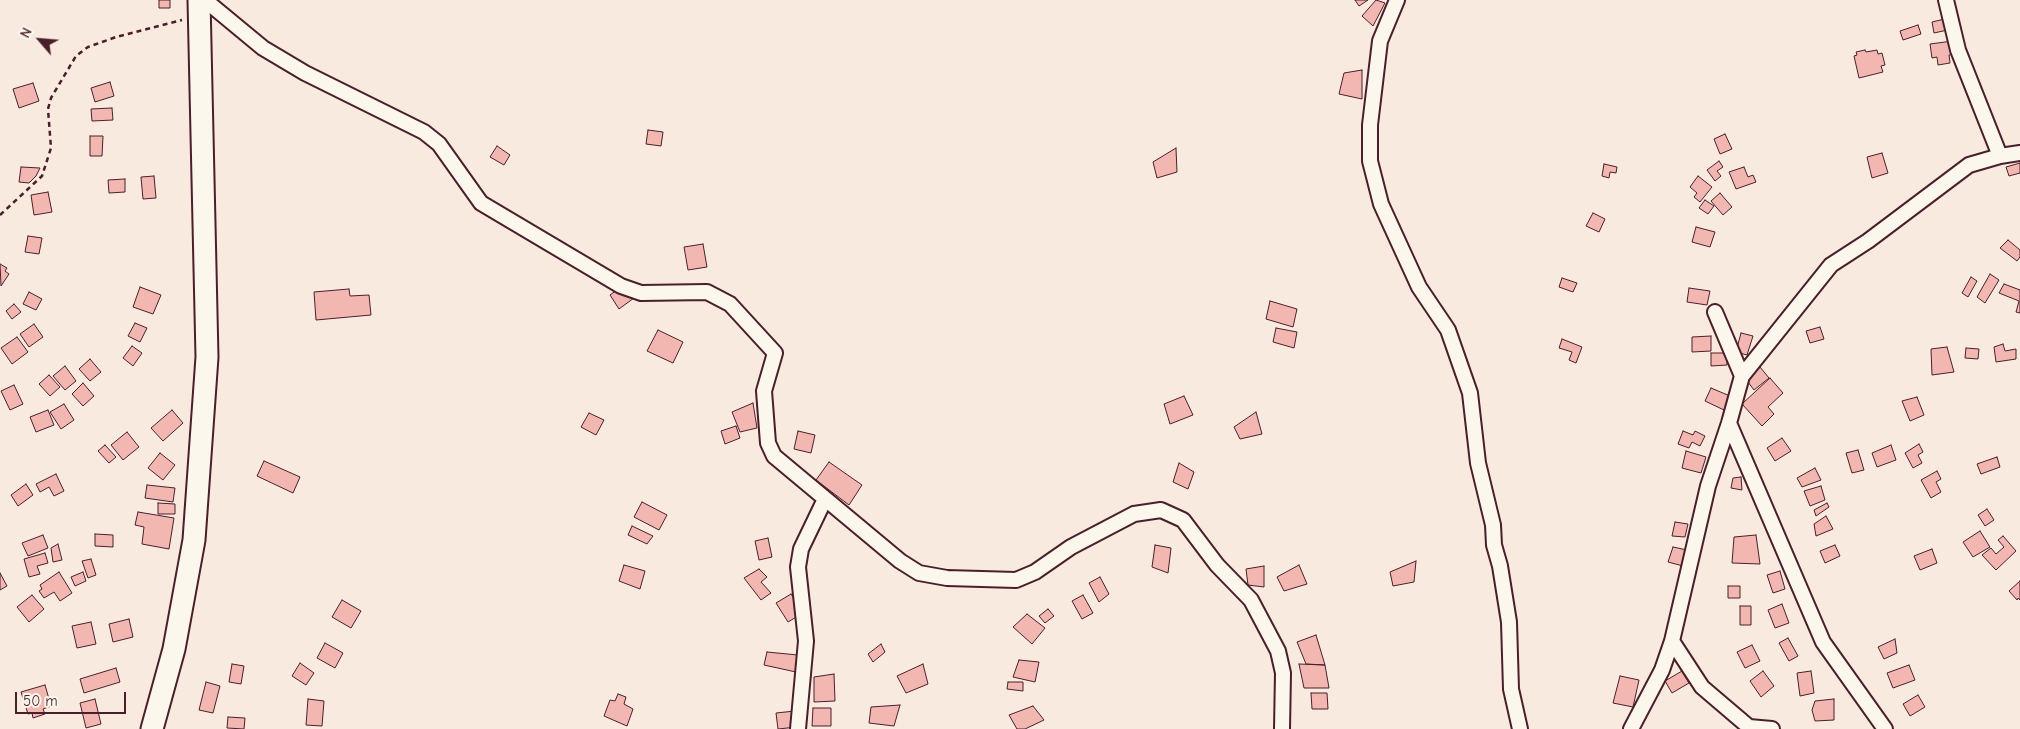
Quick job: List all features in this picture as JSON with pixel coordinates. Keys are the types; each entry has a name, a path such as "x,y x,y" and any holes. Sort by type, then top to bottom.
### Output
{"main road":[{"path":"152,729 174,649 194,540 207,357 202,5"}],"street":[{"path":"1397,0 1380,41 1370,125 1370,161 1381,204 1418,286 1448,330 1470,393 1478,462 1493,525 1494,545 1500,566 1509,622 1512,689 1520,729"},
{"path":"1946,0 1958,50 2000,156"},
{"path":"202,5 263,48 305,73 424,132 439,144 481,203 621,286 641,293 707,292 730,304 775,353 764,391 768,443 774,456 900,561 918,572 947,578 1016,580 1034,572 1071,547 1134,514 1161,510 1183,520 1217,565 1251,600 1278,651 1283,673 1282,729"},
{"path":"1632,729 1662,670 1672,641 1708,486 1742,376 1831,264 1868,241 1969,166 2000,156 2020,153"},
{"path":"1715,312 1742,376"},
{"path":"1729,423 1823,642 1885,729"},
{"path":"798,729 806,641 798,567 801,549 825,499"},
{"path":"1672,641 1702,687 1749,727 1772,729"}],"path":[{"path":"0,215 42,176 51,148 48,109 51,98 76,56 88,48 202,5"}],"building":[{"path":"159,0 170,0 170,8 159,8"},
{"path":"1355,0 1368,0 1359,6"},
{"path":"1376,0 1385,3 1373,26 1362,16"},
{"path":"1949,18 1952,29 1934,33 1932,22"},
{"path":"1918,25 1921,34 1903,40 1900,31"},
{"path":"1953,41 1955,54 1949,55 1950,63 1938,65 1937,57 1932,58 1930,44"},
{"path":"1865,50 1866,52 1877,50 1878,54 1882,53 1885,65 1881,66 1883,72 1859,78 1854,56 1857,55 1856,52"},
{"path":"1362,70 1362,99 1339,94 1344,73"},
{"path":"110,82 114,96 95,102 91,88"},
{"path":"33,83 39,101 19,108 13,89"},
{"path":"112,108 113,120 92,121 91,109"},
{"path":"648,130 663,132 661,146 646,144"},
{"path":"1725,134 1732,149 1720,154 1714,139"},
{"path":"90,136 103,136 102,156 90,156"},
{"path":"497,146 510,155 504,165 490,157"},
{"path":"1176,148 1177,172 1157,178 1153,162"},
{"path":"1882,153 1888,173 1872,178 1867,157"},
{"path":"1719,161 1723,167 1717,171 1721,176 1715,181 1707,170"},
{"path":"2020,163 2020,173 2009,176 2006,167"},
{"path":"1604,164 1617,167 1616,173 1610,172 1609,178 1602,176"},
{"path":"21,167 40,168 36,176 29,183 19,182"},
{"path":"1744,167 1748,177 1753,175 1756,182 1736,189 1729,172"},
{"path":"154,176 156,198 143,199 141,177"},
{"path":"1698,176 1712,187 1700,202 1694,197 1697,193 1690,187"},
{"path":"125,179 125,192 109,193 108,180"},
{"path":"48,192 52,212 34,215 31,195"},
{"path":"1720,193 1732,207 1723,215 1711,201"},
{"path":"1705,200 1714,206 1708,214 1699,208"},
{"path":"1593,213 1605,219 1599,232 1586,226"},
{"path":"1696,227 1715,232 1710,247 1692,242"},
{"path":"28,236 42,238 39,254 25,252"},
{"path":"2008,240 2020,250 2020,257 2017,261 2000,248"},
{"path":"703,244 707,267 688,270 684,247"},
{"path":"0,264 7,268 5,271 9,274 1,286"},
{"path":"1990,274 1999,280 1985,303 1977,297"},
{"path":"1971,277 1977,281 1968,297 1962,293"},
{"path":"1562,278 1577,283 1573,292 1559,287"},
{"path":"2004,284 2020,290 2020,313 2016,312 2019,301 1999,293"},
{"path":"140,287 161,295 153,314 133,307"},
{"path":"621,287 634,298 619,309 610,295"},
{"path":"1689,288 1710,291 1707,305 1687,302"},
{"path":"349,289 350,296 369,295 371,315 316,320 314,292"},
{"path":"29,292 42,299 36,310 23,304"},
{"path":"1270,301 1297,309 1293,327 1266,319"},
{"path":"14,304 21,312 12,319 6,311"},
{"path":"135,323 147,328 140,342 128,336"},
{"path":"34,324 43,337 29,347 20,334"},
{"path":"1820,327 1824,339 1810,343 1806,331"},
{"path":"1276,328 1297,332 1294,348 1273,342"},
{"path":"658,330 683,342 673,363 647,351"},
{"path":"1741,333 1753,336 1747,355 1736,352"},
{"path":"1711,336 1711,351 1692,352 1692,337"},
{"path":"17,337 28,352 12,364 1,348"},
{"path":"1562,339 1582,347 1576,363 1569,360 1572,352 1559,348"},
{"path":"2003,344 2005,351 2016,349 2016,359 1996,362 1994,347"},
{"path":"132,346 142,353 133,366 123,358"},
{"path":"1947,347 1954,372 1932,375 1931,349"},
{"path":"1966,348 1979,349 1978,359 1965,358"},
{"path":"1711,353 1727,353 1727,365 1711,366"},
{"path":"90,359 101,372 90,381 79,369"},
{"path":"65,366 76,381 65,390 53,376"},
{"path":"1760,367 1769,378 1754,390 1745,378"},
{"path":"49,375 60,387 50,396 39,384"},
{"path":"1770,378 1783,393 1768,407 1774,414 1762,426 1742,404"},
{"path":"83,383 94,396 83,406 72,394"},
{"path":"14,385 23,404 10,410 1,391"},
{"path":"1711,388 1730,396 1724,410 1705,401"},
{"path":"1184,396 1193,415 1170,424 1164,404"},
{"path":"1917,397 1924,415 1910,421 1902,401"},
{"path":"753,403 757,428 740,432 732,412"},
{"path":"64,404 74,420 61,429 50,412"},
{"path":"48,410 54,425 36,432 30,417"},
{"path":"172,410 183,423 163,441 151,428"},
{"path":"1256,412 1262,434 1240,439 1234,427"},
{"path":"589,413 604,420 596,435 581,427"},
{"path":"736,426 740,438 725,444 721,431"},
{"path":"798,431 815,435 811,453 794,449"},
{"path":"1683,431 1693,435 1695,431 1705,436 1700,446 1692,442 1689,448 1678,444"},
{"path":"127,432 139,447 123,460 111,445"},
{"path":"1782,438 1791,451 1775,461 1767,448"},
{"path":"1919,444 1923,452 1918,455 1922,463 1913,468 1905,453"},
{"path":"105,445 116,457 109,463 98,451"},
{"path":"1891,445 1896,460 1877,467 1872,453"},
{"path":"1858,450 1864,470 1852,473 1846,453"},
{"path":"1686,451 1706,457 1701,473 1682,468"},
{"path":"160,453 175,465 163,480 148,468"},
{"path":"1997,457 2000,467 1981,474 1977,464"},
{"path":"264,461 300,477 293,493 257,476"},
{"path":"829,462 862,485 849,505 816,480"},
{"path":"1179,463 1194,472 1188,489 1173,482"},
{"path":"1815,468 1821,480 1802,487 1797,478"},
{"path":"1937,471 1941,479 1936,482 1941,492 1931,498 1921,480"},
{"path":"56,474 64,491 54,496 49,487 40,492 36,484"},
{"path":"1741,477 1742,490 1731,488 1733,478"},
{"path":"26,484 33,495 18,506 11,495"},
{"path":"147,485 175,488 173,502 145,498"},
{"path":"1821,486 1825,500 1810,506 1804,491"},
{"path":"642,502 667,515 659,530 634,517"},
{"path":"158,503 175,504 175,514 158,514"},
{"path":"1827,503 1829,507 1816,516 1814,510"},
{"path":"1987,509 1994,520 1985,526 1978,515"},
{"path":"138,512 174,518 169,549 142,544 144,527 135,525"},
{"path":"1826,516 1833,529 1816,536 1814,524"},
{"path":"1675,522 1688,524 1685,537 1672,536"},
{"path":"632,526 653,536 647,544 628,535"},
{"path":"1980,531 1990,547 1973,557 1963,542"},
{"path":"95,534 113,535 113,547 95,546"},
{"path":"43,535 48,548 28,556 22,543"},
{"path":"1756,535 1760,564 1732,563 1734,537"},
{"path":"2003,536 2016,551 1996,570 1982,555 1991,548 1996,554 2004,547 1998,540"},
{"path":"768,538 772,557 759,560 755,541"},
{"path":"58,544 62,560 53,562 51,548"},
{"path":"1155,545 1171,548 1168,573 1152,567"},
{"path":"1835,545 1840,556 1825,563 1820,551"},
{"path":"1673,547 1687,550 1683,566 1668,562"},
{"path":"1932,549 1937,563 1920,570 1914,556"},
{"path":"45,553 48,563 37,566 40,574 29,577 24,559"},
{"path":"91,559 96,575 88,578 82,561"},
{"path":"1416,561 1414,582 1393,586 1390,572"},
{"path":"624,565 645,571 640,589 619,581"},
{"path":"1299,565 1307,584 1284,591 1277,577"},
{"path":"1264,566 1264,587 1248,585 1246,569"},
{"path":"759,569 767,577 761,582 771,593 761,600 744,578"},
{"path":"1780,571 1785,589 1773,593 1767,575"},
{"path":"59,572 72,593 60,601 54,592 44,598 39,591 42,589 40,585"},
{"path":"83,572 86,581 75,586 71,577"},
{"path":"0,573 7,586 0,590"},
{"path":"1100,577 1109,594 1099,602 1089,583"},
{"path":"2020,581 2020,600 2018,598 2017,600 2009,591"},
{"path":"1728,586 1740,586 1740,598 1728,598"},
{"path":"791,594 803,613 788,622 776,603"},
{"path":"32,595 44,609 29,622 17,607"},
{"path":"1083,595 1093,613 1082,619 1072,601"},
{"path":"342,600 361,611 351,628 332,617"},
{"path":"1782,604 1789,623 1775,628 1768,610"},
{"path":"1740,606 1751,606 1751,625 1740,625"},
{"path":"1048,609 1054,616 1045,623 1039,616"},
{"path":"1027,614 1045,628 1032,644 1013,627"},
{"path":"129,619 133,637 113,642 109,624"},
{"path":"91,622 96,644 77,648 72,626"},
{"path":"1316,635 1325,665 1306,664 1297,642"},
{"path":"1788,638 1798,656 1789,661 1779,643"},
{"path":"1895,639 1897,653 1884,659 1878,647"},
{"path":"325,643 343,653 335,668 317,658"},
{"path":"881,644 885,652 873,662 868,654"},
{"path":"1752,645 1760,661 1745,668 1737,652"},
{"path":"767,652 798,655 796,672 764,665"},
{"path":"1019,660 1039,662 1035,682 1013,677"},
{"path":"300,663 314,673 306,685 292,676"},
{"path":"232,664 244,666 241,684 229,682"},
{"path":"923,664 928,684 906,693 897,676"},
{"path":"1299,664 1325,665 1329,688 1304,688"},
{"path":"1909,665 1915,680 1893,688 1887,673"},
{"path":"116,668 120,682 84,693 80,679"},
{"path":"1682,671 1689,683 1672,693 1665,681"},
{"path":"1763,671 1774,686 1761,697 1750,681"},
{"path":"1811,671 1814,693 1800,696 1797,673"},
{"path":"834,674 835,701 814,702 814,677"},
{"path":"1620,676 1639,680 1633,707 1613,703"},
{"path":"206,682 220,686 213,713 199,710"},
{"path":"1008,682 1023,682 1023,691 1007,689"},
{"path":"45,685 51,706 43,709 45,714 33,718 32,713 28,714 21,692"},
{"path":"1311,693 1327,693 1328,709 1312,709"},
{"path":"618,694 626,697 624,704 633,709 627,726 604,716 610,700 615,701"},
{"path":"1918,695 1925,707 1910,716 1903,704"},
{"path":"95,699 101,724 86,728 80,703"},
{"path":"308,699 324,701 322,726 306,725"},
{"path":"1834,699 1834,720 1815,721 1812,710 1815,701"},
{"path":"900,705 894,726 869,723 871,707"},
{"path":"1033,706 1044,720 1025,729 1017,729 1009,715"},
{"path":"813,708 831,708 831,726 812,726"},
{"path":"795,711 797,727 778,729 776,713"},
{"path":"228,717 245,718 244,729 227,728"}]}
